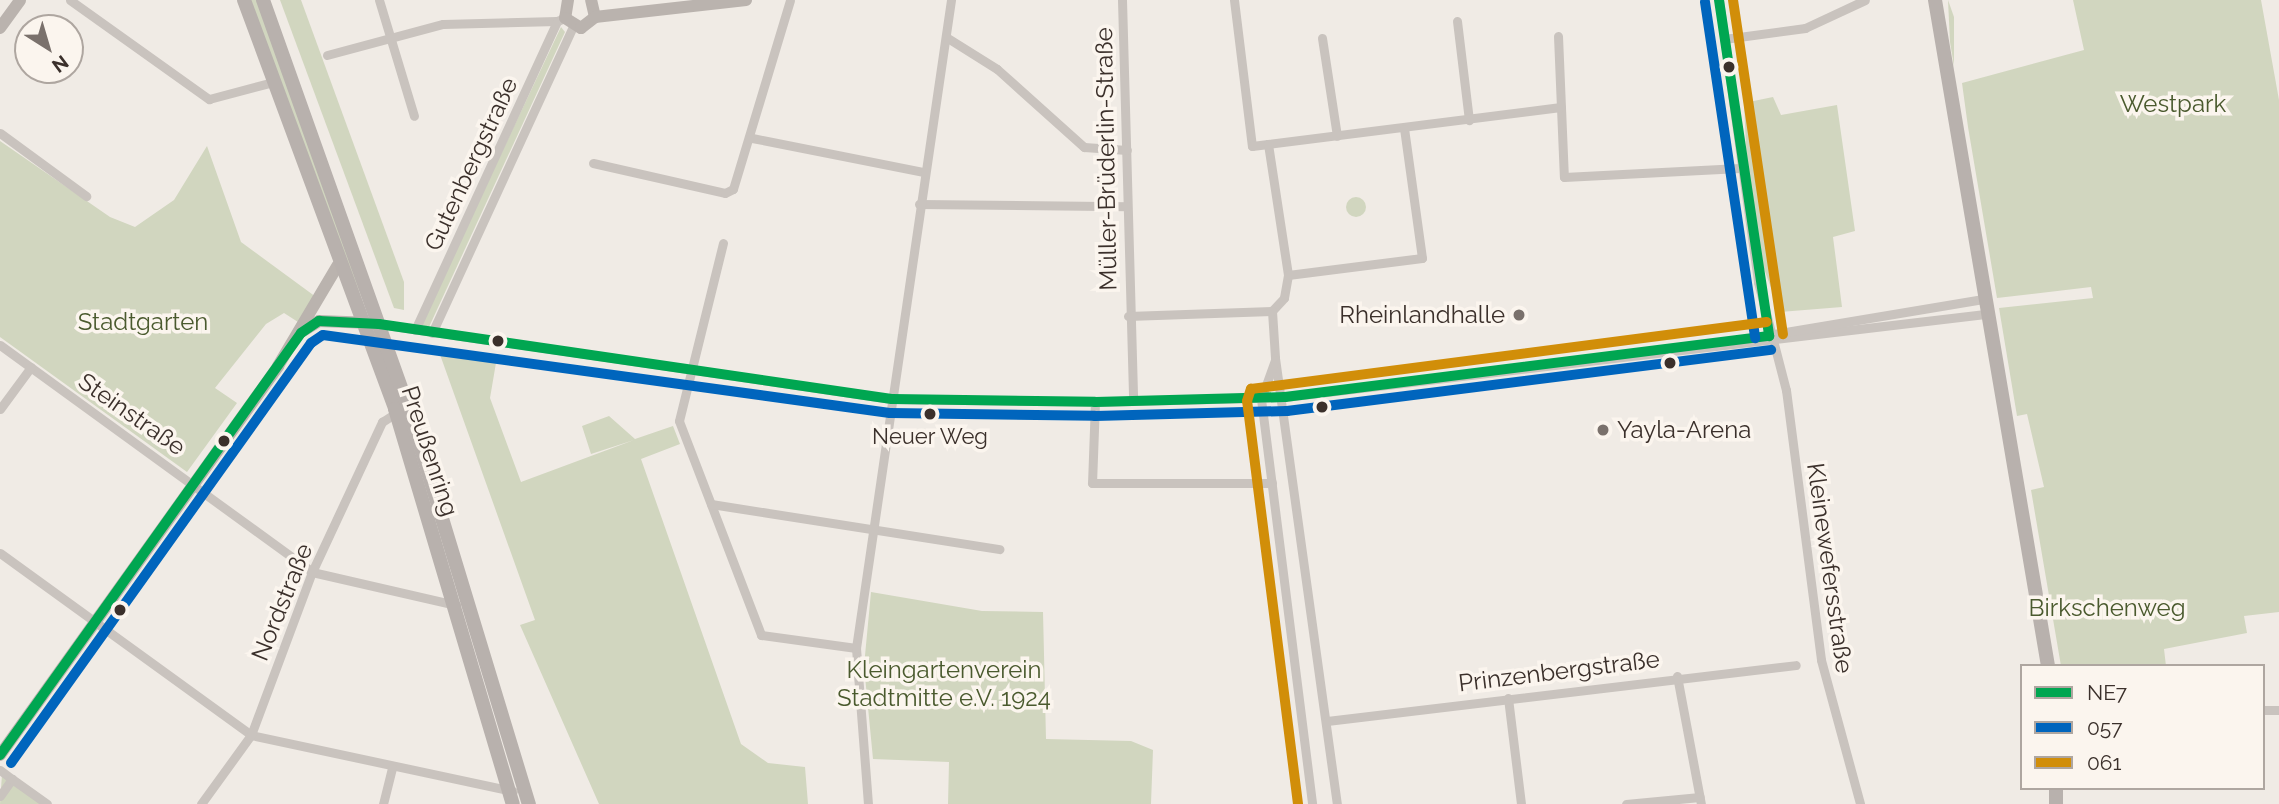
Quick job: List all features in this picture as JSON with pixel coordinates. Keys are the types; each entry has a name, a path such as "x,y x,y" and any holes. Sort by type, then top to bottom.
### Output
{"main road":[{"name":"Preußenring","path":"244,0 338,265 396,413 462,605"},
{"name":"Preußenring","path":"263,0 380,324 519,797"},
{"path":"1935,0 1984,307 2048,664"}],"street":[{"path":"0,28 20,0"},
{"path":"70,0 214,102 273,82"},
{"path":"379,0 387,36 414,116"},
{"path":"565,22 568,0"},
{"path":"591,0 595,17"},
{"path":"327,55 387,36 470,21 565,22 585,27 595,17 746,0"},
{"path":"593,163 725,193 738,182 790,0"},
{"path":"869,804 856,648 923,172 951,0"},
{"name":"Müller-Brüderlin-Straße","path":"1122,0 1127,150 1128,316 1133,401"},
{"path":"1234,0 1252,146 1404,129 1561,107"},
{"name":"Kleinewefersstraße","path":"1719,0 1740,168 1769,336 1786,390 1821,660 1860,804"},
{"path":"1724,38 1805,28 1865,0"},
{"path":"1457,21 1469,120"},
{"name":"Gutenbergstraße","path":"415,330 565,22"},
{"name":"Gutenbergstraße","path":"432,333 565,22"},
{"path":"1558,36 1564,177 1740,168"},
{"path":"946,37 997,69 1084,147 1127,150"},
{"path":"1322,38 1337,136"},
{"path":"1287,275 1422,258 1404,129"},
{"path":"0,133 86,196"},
{"path":"752,138 923,172"},
{"path":"1268,144 1287,275 1284,298 1272,311 1275,358 1285,397 1337,804"},
{"path":"919,204 1127,206"},
{"path":"723,243 688,369 679,421 761,635 856,648"},
{"path":"0,755 301,333 338,265"},
{"path":"1769,336 1800,339 1984,307"},
{"path":"301,333 319,321 380,324 892,399 1096,402 1285,397 1984,307"},
{"name":"Müller-Brüderlin-Straße","path":"1128,316 1272,311"},
{"name":"Steinstraße","path":"0,345 196,482 312,572 462,605"},
{"path":"1275,358 1261,399 1312,804"},
{"path":"0,409 31,368"},
{"path":"1096,402 1092,483 1272,483"},
{"name":"Nordstraße","path":"201,804 251,735 312,572 382,422 396,413"},
{"path":"711,503 1000,549"},
{"path":"0,553 251,735 519,797"},
{"name":"Prinzenbergstraße","path":"1327,721 1677,676 1796,666"},
{"path":"1626,804 1700,801 1677,676"},
{"path":"1508,698 1521,804"},
{"path":"383,804 392,768"},
{"path":"0,770 47,804"},
{"path":"0,796 12,779"}],"green space":[{"path":"250,0 258,0 362,298 356,284"},
{"path":"280,0 301,0 404,282 404,310 394,308"},
{"path":"1948,0 1954,17 1954,66 1950,42"},
{"path":"2073,0 2261,0 2279,100 2279,612 2244,616 2247,633 2164,649 2166,664 2061,664 2031,490 2044,487 2027,414 2017,416 1999,308 2093,298 2091,287 1997,298 1962,83 2084,50"},
{"path":"561,27 565,32 429,327 420,325"},
{"path":"1773,97 1781,115 1837,105 1855,231 1833,237 1842,307 1780,312 1750,231 1744,103"},
{"name":"Stadtgarten","path":"0,141 110,217 135,227 174,200 207,146 241,242 316,297 298,322 284,313 266,324 215,388 237,403 187,472 0,337"},
{"path":"1356,197 1363,200 1366,207 1363,214 1356,217 1349,214 1346,207 1349,200"},
{"path":"438,349 497,357 490,398 521,482 634,440 591,454 582,426 609,416 635,439 673,426 680,444 641,459 741,744 768,763 805,767 808,804 599,804 520,625 535,620"},
{"name":"Kleingartenverein Stadtmitte e.V. 1924","path":"871,592 982,611 1043,612 1046,739 1131,741 1153,750 1151,804 948,804 949,762 873,759 864,666"},
{"path":"2,774 42,804 0,804"}],"transit line":[{"name":"NE7","path":"1719,0 1769,336"},
{"name":"061","path":"1733,0 1783,334"},
{"name":"057","path":"1705,2 1755,338"},
{"name":"NE7","path":"0,755 301,333 319,321 379,324 892,399 1095,402 1285,397 1769,336"},
{"name":"061","path":"1298,804 1247,401 1251,389 1767,322"},
{"name":"057","path":"11,763 311,343 323,335 890,413 1095,416 1287,411 1771,350"}],"place":[{"name":"Rheinlandhalle","path":"1519,315"},
{"name":"Neuer Weg","path":"930,414"},
{"name":"Yayla-Arena","path":"1603,430"}],"park label":[{"name":"Westpark","path":"2173,104"},
{"name":"Birkschenweg","path":"2107,608"}]}
